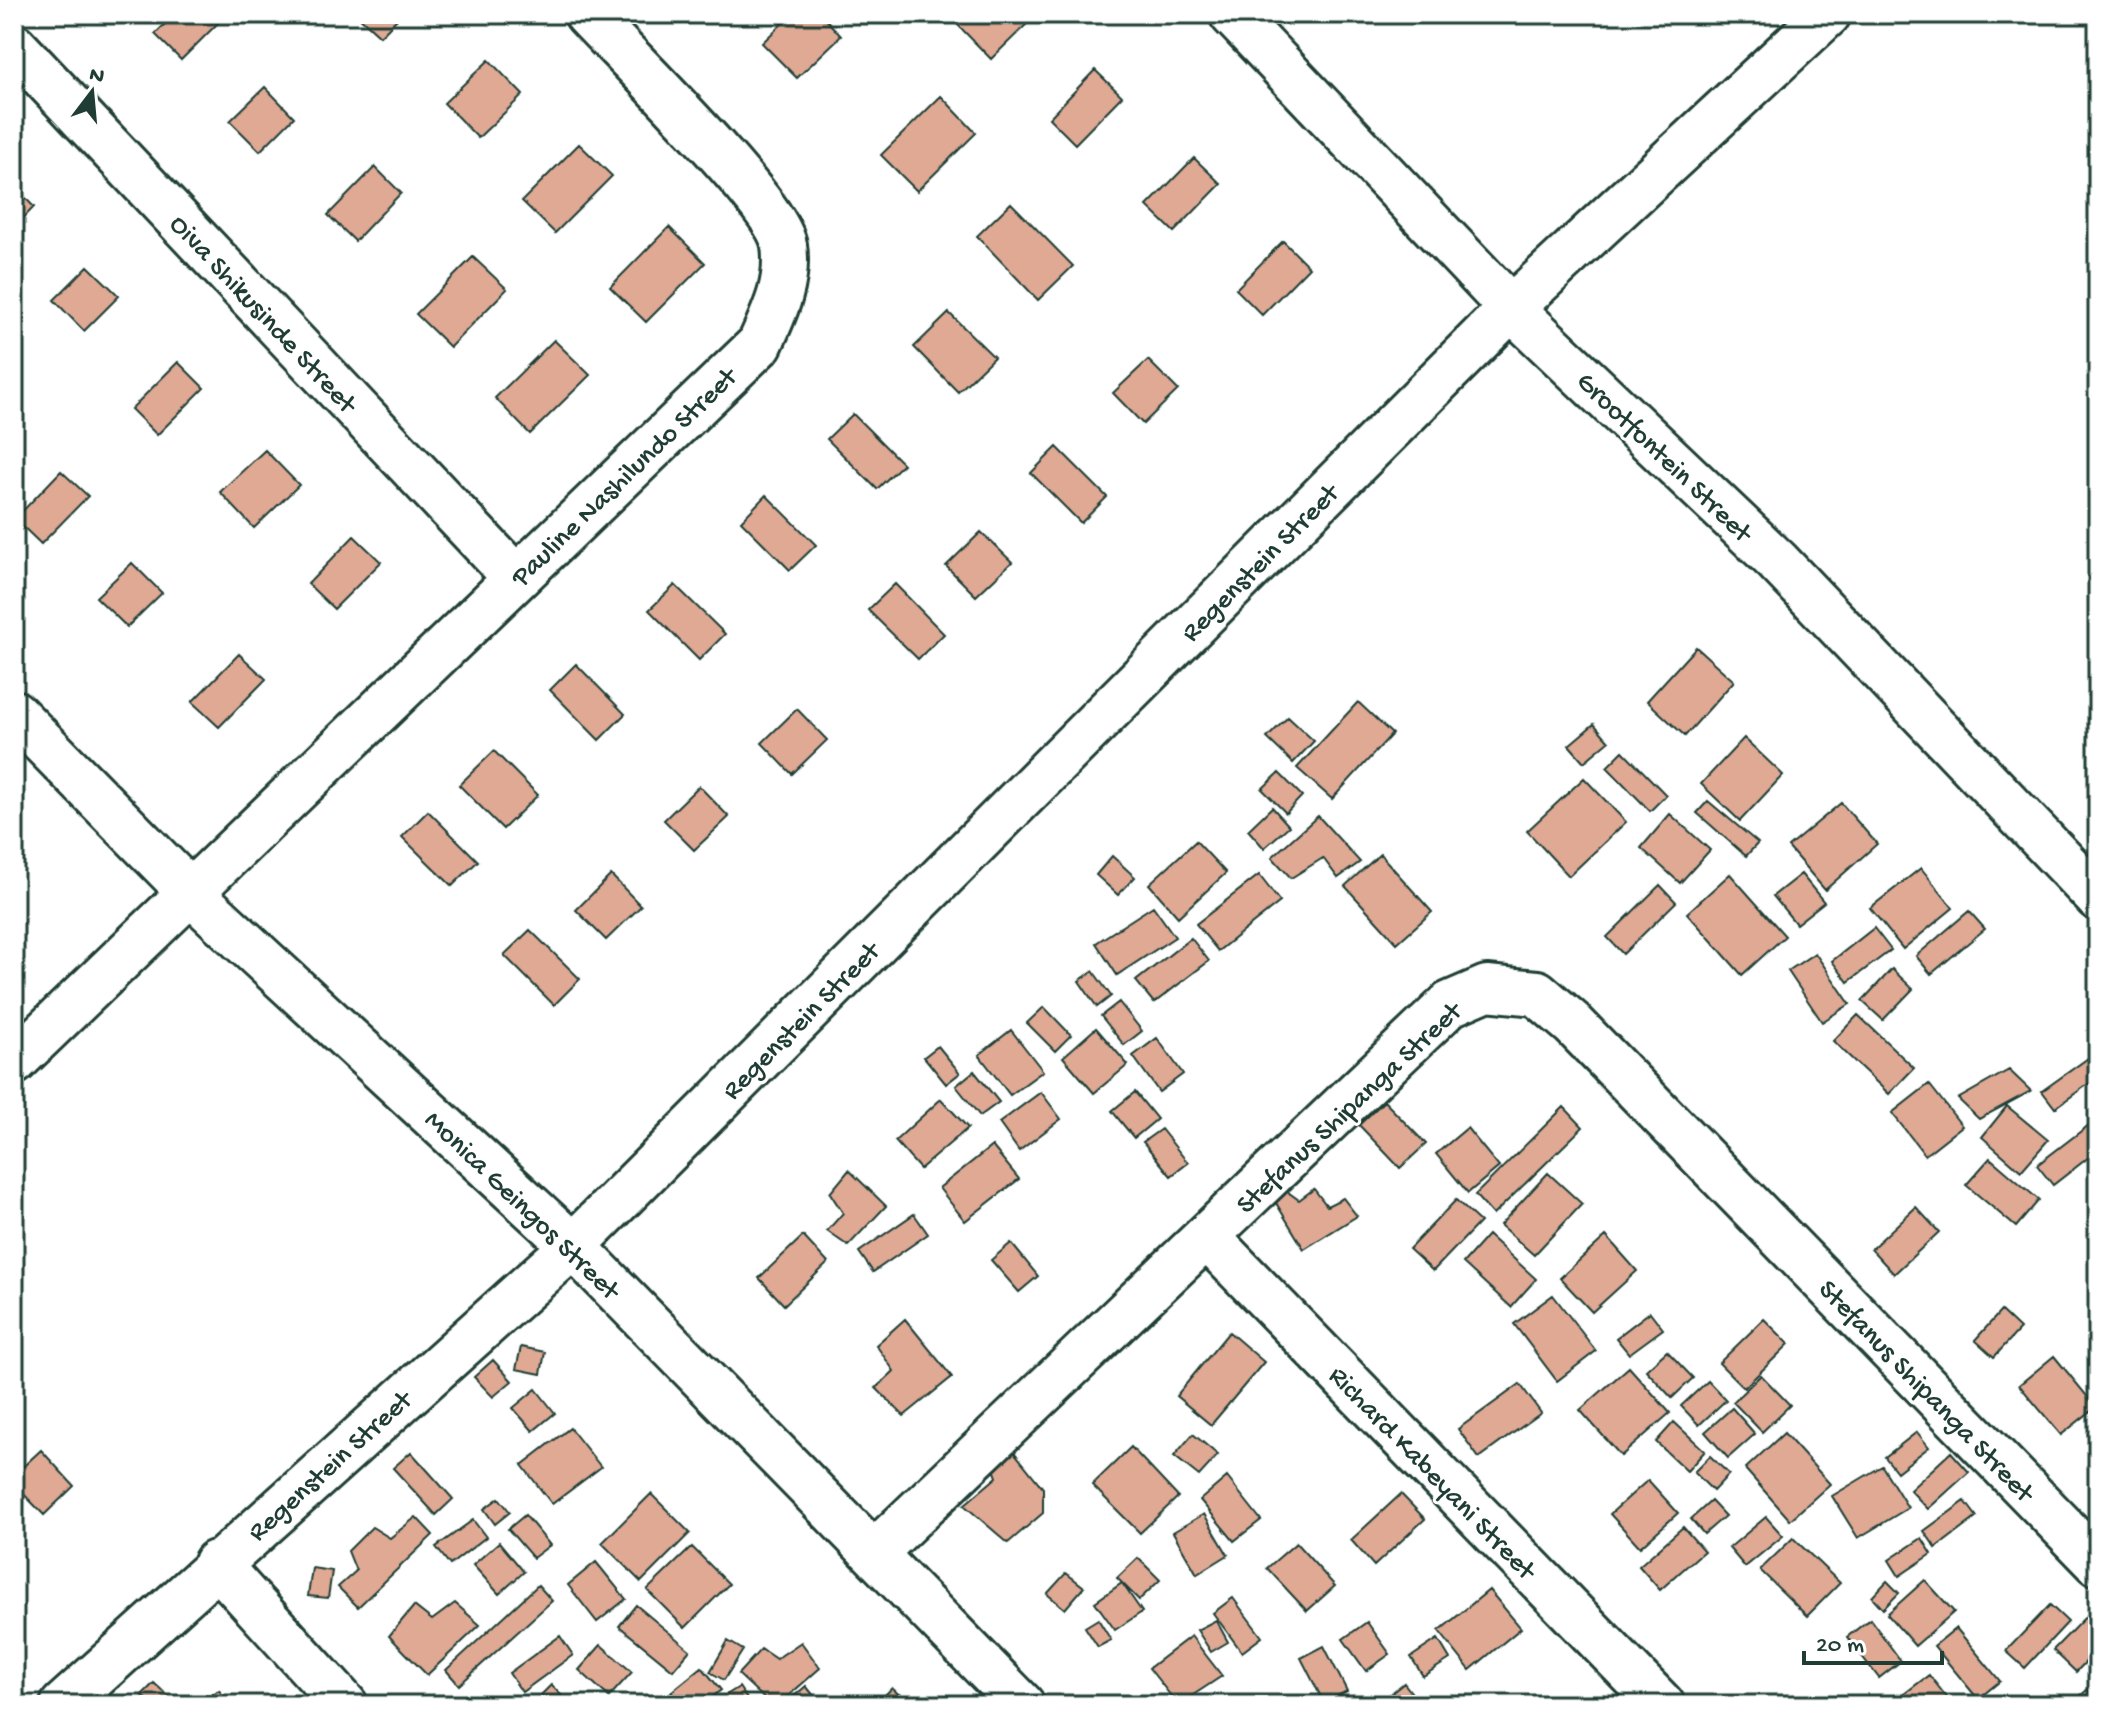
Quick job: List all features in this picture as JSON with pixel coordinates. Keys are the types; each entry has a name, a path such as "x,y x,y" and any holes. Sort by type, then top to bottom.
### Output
{"street":[{"name":"Pauline Nashilundo Street","path":"14,1062 760,344 784,292 784,242 761,200 587,14"},
{"name":"Grootfontein Street","path":"1232,14 1511,308 1777,561 2098,898"},
{"name":"Regenstein Street","path":"63,1705 216,1563 573,1246 1511,308 1828,14"},
{"name":"Oiva Shikusinde Street","path":"14,46 515,577"},
{"name":"Monica Geingos Street","path":"14,713 192,894 573,1246 1022,1705"},
{"name":"Stefanus Shipanga Street","path":"874,1553 1450,1004 1487,988 1537,993 1573,1024 2098,1563"},
{"name":"Richard Kabeyani Street","path":"1207,1237 1662,1705"},
{"path":"216,1563 345,1705"}],"building":[{"path":"175,14 227,14 181,60 155,34"},
{"path":"356,14 402,14 380,36"},
{"path":"792,14 821,14 841,36 797,78 762,43"},
{"path":"965,14 1037,14 991,59 956,23"},
{"path":"489,60 523,95 478,138 444,103"},
{"path":"1095,70 1122,96 1075,144 1049,118"},
{"path":"265,87 294,117 260,151 230,121"},
{"path":"941,96 976,133 917,191 881,155"},
{"path":"579,144 612,176 555,233 522,201"},
{"path":"1194,158 1221,184 1174,232 1147,206"},
{"path":"375,167 401,193 355,241 328,215"},
{"path":"14,186 34,207 14,228"},
{"path":"1011,203 1073,266 1038,300 977,236"},
{"path":"669,227 705,263 646,322 610,287"},
{"path":"1283,241 1309,267 1262,315 1236,289"},
{"path":"473,257 507,289 450,347 416,314"},
{"path":"88,266 119,296 84,331 54,300"},
{"path":"949,313 994,357 958,392 914,347"},
{"path":"554,340 590,375 530,434 495,398"},
{"path":"1148,360 1178,390 1143,424 1113,393"},
{"path":"178,362 204,388 157,435 131,409"},
{"path":"853,414 903,464 877,489 827,439"},
{"path":"1057,447 1107,497 1081,523 1031,473"},
{"path":"265,450 299,485 254,528 220,492"},
{"path":"61,471 88,496 41,544 15,519"},
{"path":"766,495 816,545 790,570 741,521"},
{"path":"981,532 1012,562 976,596 946,566"},
{"path":"354,536 381,562 334,609 308,584"},
{"path":"132,563 162,593 127,627 96,597"},
{"path":"895,584 944,634 918,659 868,610"},
{"path":"675,585 725,634 699,660 649,610"},
{"path":"1696,647 1734,681 1685,736 1647,701"},
{"path":"239,654 266,679 219,727 192,702"},
{"path":"576,664 625,714 599,740 550,690"},
{"path":"1358,702 1392,734 1332,799 1297,768"},
{"path":"797,709 827,740 792,774 762,743"},
{"path":"1288,717 1314,741 1293,763 1267,738"},
{"path":"1594,724 1609,741 1584,762 1569,745"},
{"path":"1744,738 1783,775 1740,821 1701,784"},
{"path":"494,751 538,795 503,829 459,785"},
{"path":"1623,751 1666,795 1650,811 1607,767"},
{"path":"1279,773 1302,796 1286,813 1262,789"},
{"path":"1584,778 1626,822 1569,876 1527,831"},
{"path":"699,786 729,817 694,850 664,820"},
{"path":"1708,801 1758,843 1746,856 1697,813"},
{"path":"1841,803 1877,844 1825,890 1788,847"},
{"path":"1272,807 1289,826 1264,848 1248,830"},
{"path":"428,811 478,861 452,886 402,837"},
{"path":"1670,814 1710,850 1680,883 1641,848"},
{"path":"1318,816 1360,862 1338,878 1323,858 1291,878 1272,857"},
{"path":"1196,841 1226,873 1178,917 1149,884"},
{"path":"1380,854 1432,912 1397,943 1345,886"},
{"path":"1112,856 1135,877 1118,895 1096,875"},
{"path":"1921,868 1953,908 1903,949 1870,908"},
{"path":"1730,874 1785,936 1742,975 1687,913"},
{"path":"1801,874 1824,902 1796,924 1773,896"},
{"path":"611,875 641,906 606,940 576,910"},
{"path":"1259,875 1280,902 1218,951 1196,924"},
{"path":"1660,885 1676,902 1623,954 1607,937"},
{"path":"1153,906 1175,937 1117,975 1096,943"},
{"path":"1969,911 1985,929 1931,974 1916,956"},
{"path":"1874,928 1891,950 1848,982 1832,961"},
{"path":"530,930 580,979 554,1005 504,955"},
{"path":"1191,938 1209,961 1154,1003 1136,981"},
{"path":"1815,953 1850,1004 1822,1022 1788,971"},
{"path":"1892,969 1913,989 1883,1020 1862,1001"},
{"path":"1093,971 1111,996 1097,1007 1079,981"},
{"path":"1119,1002 1142,1031 1124,1045 1101,1016"},
{"path":"1044,1007 1071,1035 1055,1051 1027,1023"},
{"path":"1858,1015 1914,1068 1889,1094 1833,1041"},
{"path":"1096,1028 1128,1065 1094,1093 1063,1057"},
{"path":"1011,1030 1043,1071 1010,1095 979,1055"},
{"path":"1157,1038 1183,1074 1159,1092 1133,1056"},
{"path":"938,1046 960,1073 946,1084 924,1057"},
{"path":"2098,1051 2098,1077 2055,1108 2042,1091"},
{"path":"2009,1070 2031,1091 1979,1119 1958,1099"},
{"path":"974,1071 999,1102 980,1116 956,1086"},
{"path":"1929,1084 1962,1126 1925,1155 1892,1113"},
{"path":"1041,1092 1061,1119 1019,1151 999,1123"},
{"path":"1135,1092 1157,1119 1134,1138 1112,1111"},
{"path":"941,1099 968,1128 920,1169 895,1141"},
{"path":"1384,1101 1426,1144 1400,1168 1359,1125"},
{"path":"2007,1106 2048,1140 2021,1171 1982,1137"},
{"path":"1564,1107 1583,1127 1493,1215 1475,1195"},
{"path":"2098,1118 2098,1150 2053,1185 2037,1165"},
{"path":"1467,1128 1499,1167 1468,1193 1436,1154"},
{"path":"1161,1129 1188,1163 1171,1176 1143,1142"},
{"path":"992,1146 1019,1179 965,1221 939,1188"},
{"path":"1990,1158 2039,1200 2016,1227 1966,1185"},
{"path":"849,1170 886,1206 848,1246 827,1231 843,1213 830,1193"},
{"path":"1548,1173 1582,1204 1534,1255 1500,1225"},
{"path":"1314,1189 1327,1206 1343,1198 1357,1216 1304,1249 1273,1198 1285,1190 1299,1200"},
{"path":"1456,1200 1480,1222 1433,1271 1409,1249"},
{"path":"1916,1207 1939,1232 1894,1274 1871,1249"},
{"path":"914,1214 928,1234 873,1272 859,1252"},
{"path":"1488,1235 1536,1279 1511,1307 1463,1263"},
{"path":"803,1236 828,1263 784,1305 759,1278"},
{"path":"1606,1236 1637,1271 1592,1312 1560,1278"},
{"path":"1011,1243 1038,1276 1019,1292 991,1260"},
{"path":"1553,1295 1596,1351 1557,1381 1514,1324"},
{"path":"2001,1311 2020,1329 1994,1357 1975,1340"},
{"path":"1650,1312 1663,1329 1629,1354 1616,1338"},
{"path":"905,1319 952,1377 904,1416 876,1388 894,1371 876,1345"},
{"path":"1764,1319 1789,1344 1744,1388 1719,1363"},
{"path":"1229,1332 1264,1362 1211,1425 1176,1396"},
{"path":"521,1347 545,1352 541,1374 516,1369"},
{"path":"1667,1351 1693,1378 1672,1398 1646,1370"},
{"path":"2054,1356 2096,1407 2061,1435 2019,1385"},
{"path":"493,1360 512,1381 493,1397 474,1377"},
{"path":"1629,1367 1670,1413 1621,1456 1580,1410"},
{"path":"1761,1375 1790,1405 1762,1432 1733,1402"},
{"path":"1708,1381 1726,1400 1699,1425 1681,1406"},
{"path":"1520,1384 1541,1413 1479,1458 1458,1429"},
{"path":"536,1389 555,1413 533,1431 513,1408"},
{"path":"1732,1408 1755,1434 1728,1458 1705,1432"},
{"path":"1674,1422 1705,1451 1687,1471 1656,1442"},
{"path":"2098,1422 2098,1442 2088,1434"},
{"path":"570,1428 601,1467 552,1504 522,1465"},
{"path":"1917,1432 1929,1447 1897,1472 1885,1457"},
{"path":"1784,1433 1830,1484 1790,1520 1745,1469"},
{"path":"1193,1434 1218,1455 1199,1476 1174,1456"},
{"path":"1006,1442 1043,1488 1043,1513 1008,1543 964,1505 997,1477 990,1458"},
{"path":"1131,1447 1178,1497 1140,1533 1092,1485"},
{"path":"41,1450 74,1486 44,1515 14,1484 14,1475"},
{"path":"411,1452 453,1499 436,1515 393,1468"},
{"path":"1951,1452 1969,1472 1928,1509 1910,1490"},
{"path":"1710,1456 1729,1474 1713,1491 1694,1472"},
{"path":"1882,1466 1908,1508 1858,1538 1832,1496"},
{"path":"1227,1477 1261,1520 1234,1541 1200,1500"},
{"path":"1648,1480 1678,1513 1640,1547 1610,1514"},
{"path":"651,1494 690,1533 641,1582 602,1543"},
{"path":"1401,1494 1425,1519 1374,1566 1351,1540"},
{"path":"499,1498 510,1512 495,1524 484,1509"},
{"path":"1711,1501 1725,1516 1704,1534 1691,1519"},
{"path":"1965,1501 1977,1517 1936,1548 1924,1531"},
{"path":"1204,1514 1228,1555 1197,1574 1173,1532"},
{"path":"525,1515 550,1545 533,1558 508,1529"},
{"path":"416,1517 433,1535 358,1607 338,1587 356,1571 348,1551 372,1527 390,1538"},
{"path":"1766,1517 1783,1536 1745,1567 1729,1548"},
{"path":"473,1520 486,1537 450,1565 436,1547"},
{"path":"1683,1527 1704,1551 1660,1590 1639,1566"},
{"path":"1793,1538 1840,1583 1807,1616 1760,1570"},
{"path":"1922,1538 1932,1554 1899,1576 1889,1560"},
{"path":"499,1542 524,1572 499,1594 473,1565"},
{"path":"1296,1543 1335,1586 1307,1611 1267,1568"},
{"path":"692,1547 729,1584 685,1628 647,1590"},
{"path":"1138,1558 1160,1580 1139,1600 1117,1578"},
{"path":"596,1562 626,1599 597,1622 568,1585"},
{"path":"312,1568 332,1571 328,1598 308,1596"},
{"path":"1066,1573 1084,1587 1065,1609 1047,1594"},
{"path":"1925,1580 1954,1612 1915,1646 1887,1614"},
{"path":"1887,1581 1899,1593 1883,1609 1872,1597"},
{"path":"1122,1583 1142,1612 1115,1630 1095,1602"},
{"path":"538,1585 552,1601 459,1685 446,1670"},
{"path":"1489,1590 1521,1628 1470,1670 1439,1631"},
{"path":"1233,1598 1262,1637 1242,1652 1213,1613"},
{"path":"455,1603 480,1625 427,1675 389,1636 414,1606 432,1620"},
{"path":"2098,1604 2098,1649 2076,1672 2053,1650"},
{"path":"636,1605 690,1650 673,1670 619,1626"},
{"path":"2050,1605 2068,1622 2025,1668 2006,1651"},
{"path":"1098,1619 1111,1640 1098,1647 1085,1627"},
{"path":"1870,1619 1901,1661 1879,1678 1847,1637"},
{"path":"1216,1620 1228,1642 1211,1652 1197,1630"},
{"path":"1367,1622 1390,1654 1366,1671 1343,1639"},
{"path":"1956,1628 2000,1681 1978,1699 1934,1646"},
{"path":"560,1636 573,1655 522,1692 509,1673"},
{"path":"1191,1636 1222,1676 1178,1705 1149,1668"},
{"path":"1438,1639 1450,1659 1423,1676 1411,1657"},
{"path":"728,1641 743,1650 724,1680 710,1672"},
{"path":"801,1642 820,1668 778,1705 771,1705 738,1674 761,1649 776,1659"},
{"path":"601,1645 632,1672 609,1697 579,1670"},
{"path":"1324,1646 1347,1691 1324,1703 1301,1658"},
{"path":"702,1667 721,1690 702,1705 682,1705 671,1692"},
{"path":"1929,1675 1953,1705 1892,1703"},
{"path":"154,1683 178,1705 153,1705 142,1695"},
{"path":"1404,1683 1421,1705 1397,1705 1389,1695"},
{"path":"551,1685 571,1705 531,1705"},
{"path":"806,1686 819,1702 784,1705"},
{"path":"739,1687 751,1705 725,1705 720,1699"},
{"path":"892,1688 909,1704 877,1703"},
{"path":"2088,1689 2098,1705 2070,1705"},
{"path":"219,1690 229,1705 197,1704"}]}
